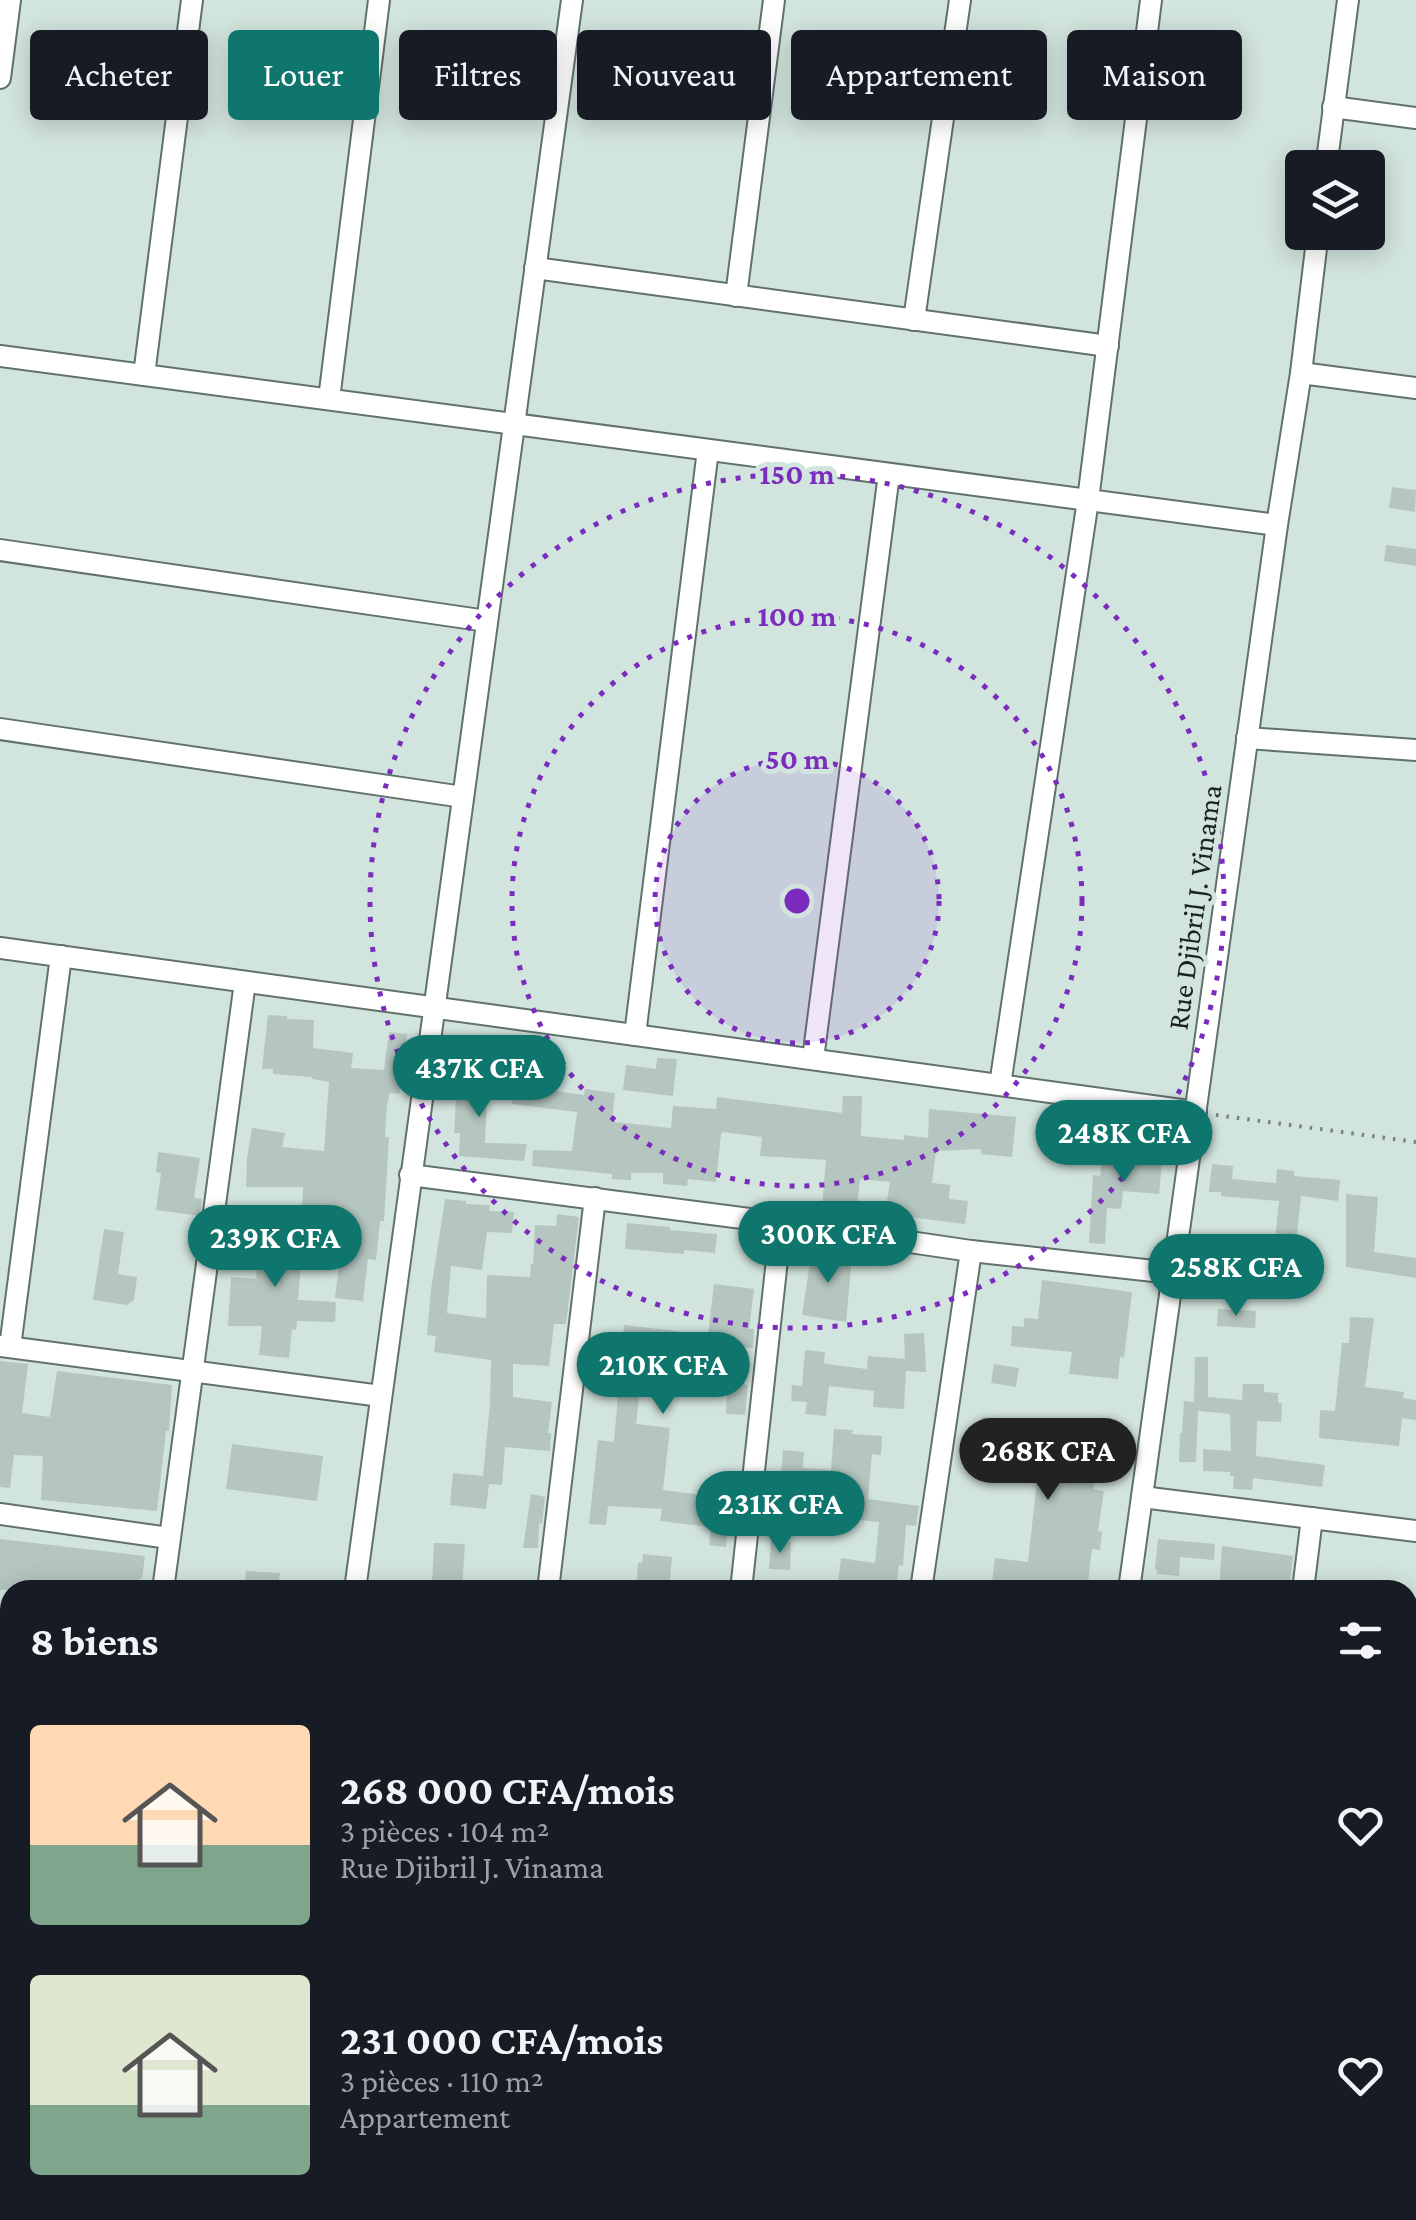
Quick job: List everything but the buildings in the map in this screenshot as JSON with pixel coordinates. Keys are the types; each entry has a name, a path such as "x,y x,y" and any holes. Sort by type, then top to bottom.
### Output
{"street":[{"path":"0,78 10,0"},
{"path":"144,375 192,0"},
{"path":"329,400 379,0"},
{"path":"356,1580 572,0"},
{"path":"736,296 774,0"},
{"path":"914,320 960,0"},
{"path":"1000,1085 1088,500 1151,0"},
{"path":"1328,150 1348,0"},
{"path":"1333,107 1416,118"},
{"name":"Rue Djibril J. Vinama","path":"1130,1580 1316,250"},
{"path":"535,268 1108,346"},
{"path":"0,356 1277,525"},
{"path":"1301,373 1416,388"},
{"path":"635,1035 708,450"},
{"path":"814,1060 889,474"},
{"path":"0,550 487,621"},
{"path":"0,729 463,797"},
{"path":"1247,738 1416,750"},
{"path":"0,948 1196,1112"},
{"path":"61,956 5,1346 381,1396"},
{"path":"164,1580 245,982"},
{"path":"410,1175 971,1251 1172,1273"},
{"path":"549,1580 595,1198"},
{"path":"743,1580 782,1223"},
{"path":"923,1580 971,1251"},
{"path":"1142,1497 1416,1531"},
{"path":"0,1514 170,1538"},
{"path":"1304,1580 1312,1518"}],"path":[{"path":"1196,1112 1416,1142"}]}
